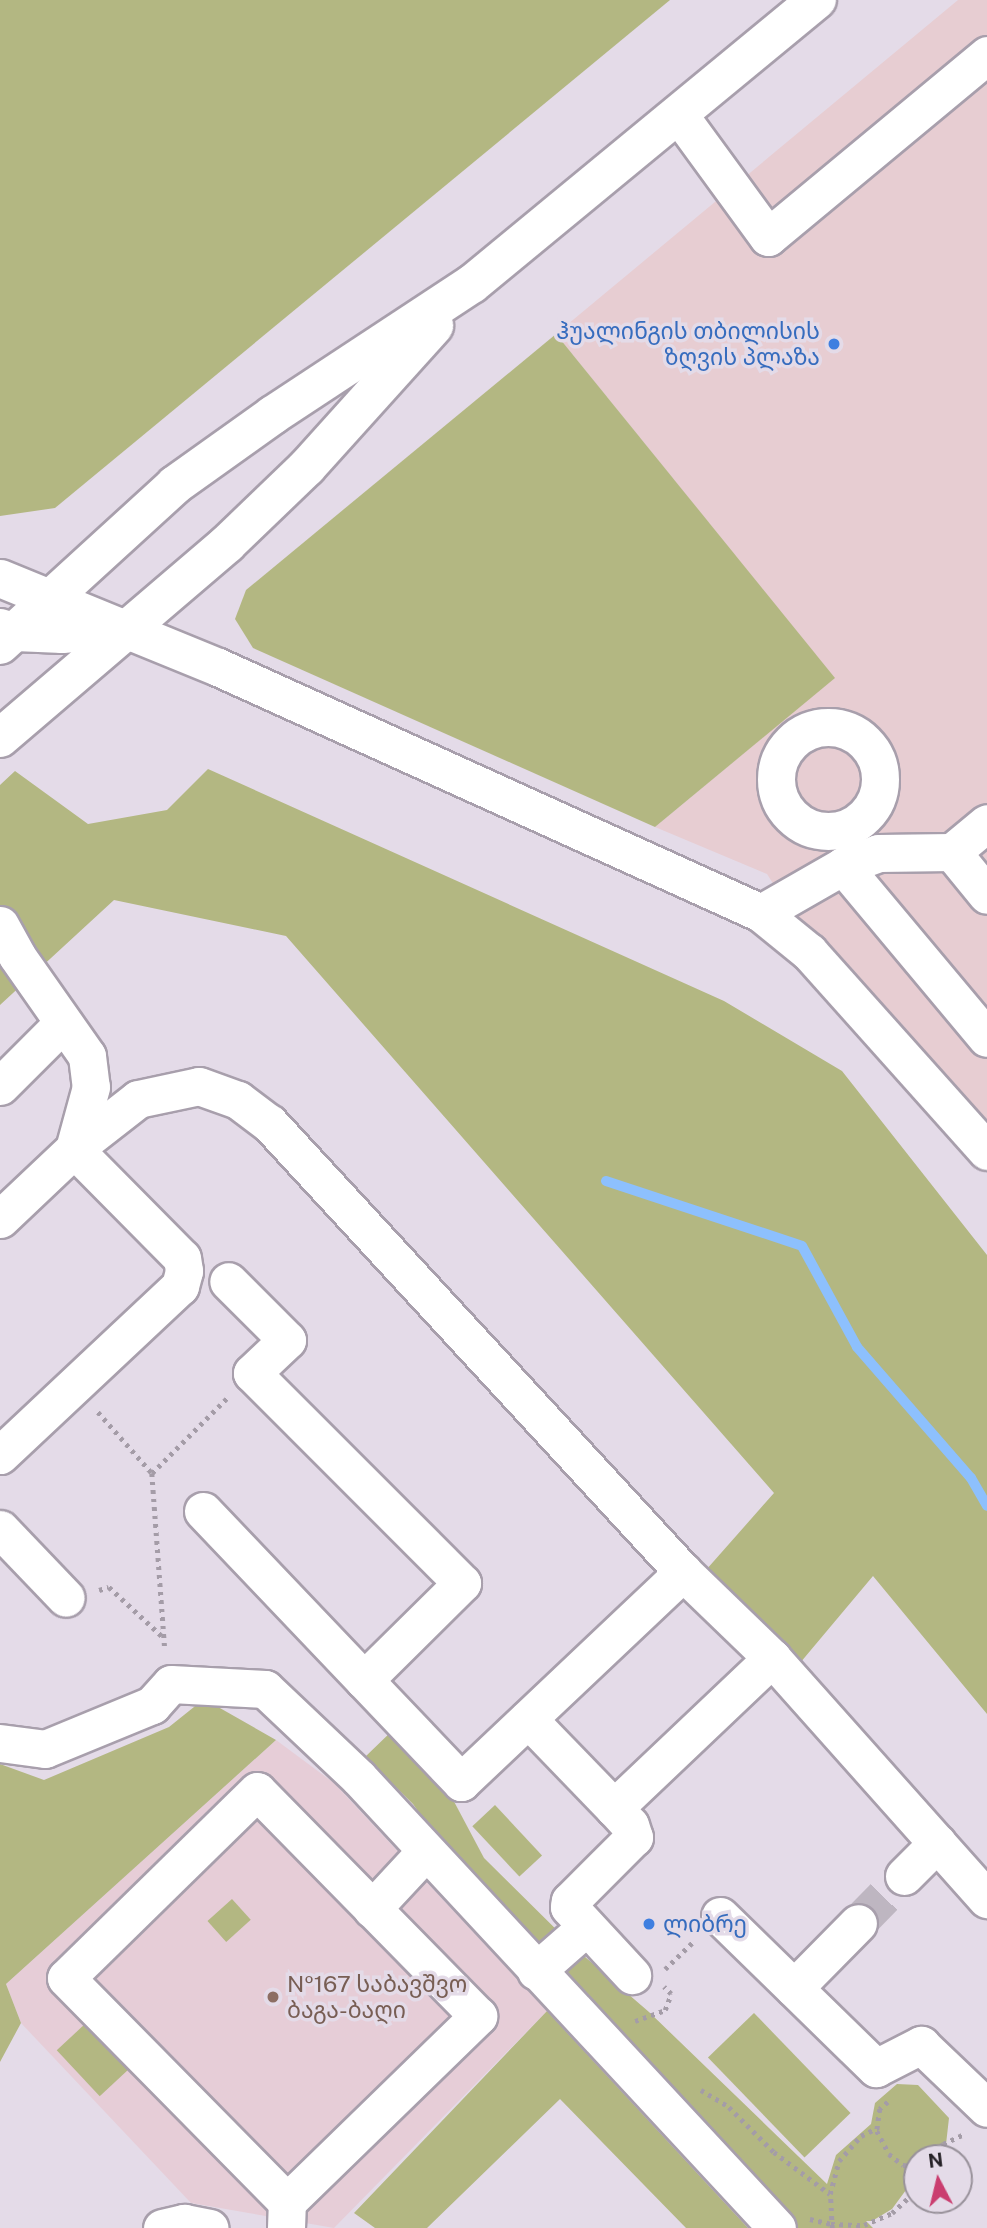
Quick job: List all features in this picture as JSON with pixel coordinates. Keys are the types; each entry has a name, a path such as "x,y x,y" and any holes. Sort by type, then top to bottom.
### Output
{"main road":[{"path":"5,635 53,598 175,485 273,415 472,284 817,0"},
{"path":"0,738 227,544 307,467 472,284"}],"street":[{"path":"678,115 768,237 987,55"},
{"path":"0,578 256,684 761,913 809,952 987,1151"},
{"path":"5,635 127,629"},
{"path":"862,820 878,853"},
{"path":"761,913 844,866 878,853 952,852 987,823"},
{"path":"952,852 987,895"},
{"path":"844,866 987,1038"},
{"path":"0,925 62,1023 87,1056 90,1087 74,1149"},
{"path":"0,1086 62,1023"},
{"path":"0,1219 74,1149 138,1099 199,1086 238,1100 269,1123 683,1572 772,1658 987,1899"},
{"path":"0,1455 180,1286 184,1270 182,1258 74,1149"},
{"path":"228,1281 287,1340 252,1373 462,1583 364,1680"},
{"path":"203,1511 461,1782 683,1572"},
{"path":"0,1529 66,1598"},
{"path":"614,1808 772,1658"},
{"path":"0,1743 45,1749 152,1705 171,1685 265,1689 359,1778 767,2218"},
{"path":"528,1719 630,1825 634,1837 570,1901 572,1913 632,1975"},
{"path":"257,1791 478,2017 286,2215 66,1978 257,1791"},
{"path":"904,1876 937,1843"},
{"path":"372,1909 425,1852"},
{"path":"720,1916 876,2068 921,2045 977,2120"},
{"path":"794,1988 858,1923"},
{"path":"536,1971 586,1927"},
{"path":"162,2228 184,2223 210,2228"}],"path":[{"path":"152,1473 252,1373"},
{"path":"74,1385 152,1473 163,1636 171,1685"},
{"path":"66,1598 109,1587 163,1636"},
{"path":"639,2026 634,2020 664,2010 671,1994 655,1979 720,1916"},
{"path":"876,2068 875,2083 891,2099 880,2109 878,2127 889,2154 903,2165"},
{"path":"699,2089 729,2107 774,2152 830,2194"},
{"path":"943,2144 977,2120"},
{"path":"831,2226 830,2194 839,2161 861,2136 878,2127"},
{"path":"767,2218 831,2226 864,2225 892,2213 903,2203"}],"shaded area":[{"path":"958,0 987,0 987,1131 835,981 767,874 655,827 834,678 556,334"},
{"name":"№167 საბავშვო ბაგა-ბაღი","path":"276,1740 334,1783 547,2011 334,2228 191,2203 21,2023 6,1984"}],"green space":[{"path":"0,0 670,0 55,508 0,516"},
{"path":"556,334 835,678 655,827 253,648 235,619 246,590"},
{"path":"208,769 724,1001 842,1071 987,1255 987,1714 873,1576 800,1663 706,1570 774,1493 286,936 114,900 0,1005 0,785 15,771 88,824 167,810"},
{"path":"204,1699 276,1740 6,1984 21,2023 0,2062 0,1764 44,1780 169,1727"},
{"path":"395,1728 450,1794 484,1858 577,1950 649,2012 827,2184 836,2155 871,2124 875,2103 897,2084 918,2085 949,2118 946,2144 903,2144 903,2194 892,2209 872,2221 866,2221 873,2228 790,2228 461,1873 413,1804 365,1757"},
{"path":"495,1805 542,1855 519,1877 472,1826"},
{"path":"232,1899 251,1920 226,1942 207,1921"},
{"path":"547,2011 748,2228 686,2228 560,2099 427,2228 375,2228 354,2213"},
{"path":"754,2013 851,2113 805,2157 708,2057"},
{"path":"86,2023 129,2069 100,2096 57,2050"}],"waterway":[{"path":"606,1181 802,1246 857,1347 971,1478 987,1506"}],"tunnel":[{"path":"858,1923 904,1876"}],"place":[{"name":"ჰუალინგის თბილისის ზღვის პლაზა","path":"834,344"},
{"name":"ლიბრე","path":"649,1924"},
{"name":"№167 საბავშვო ბაგა-ბაღი","path":"273,1997"}]}
